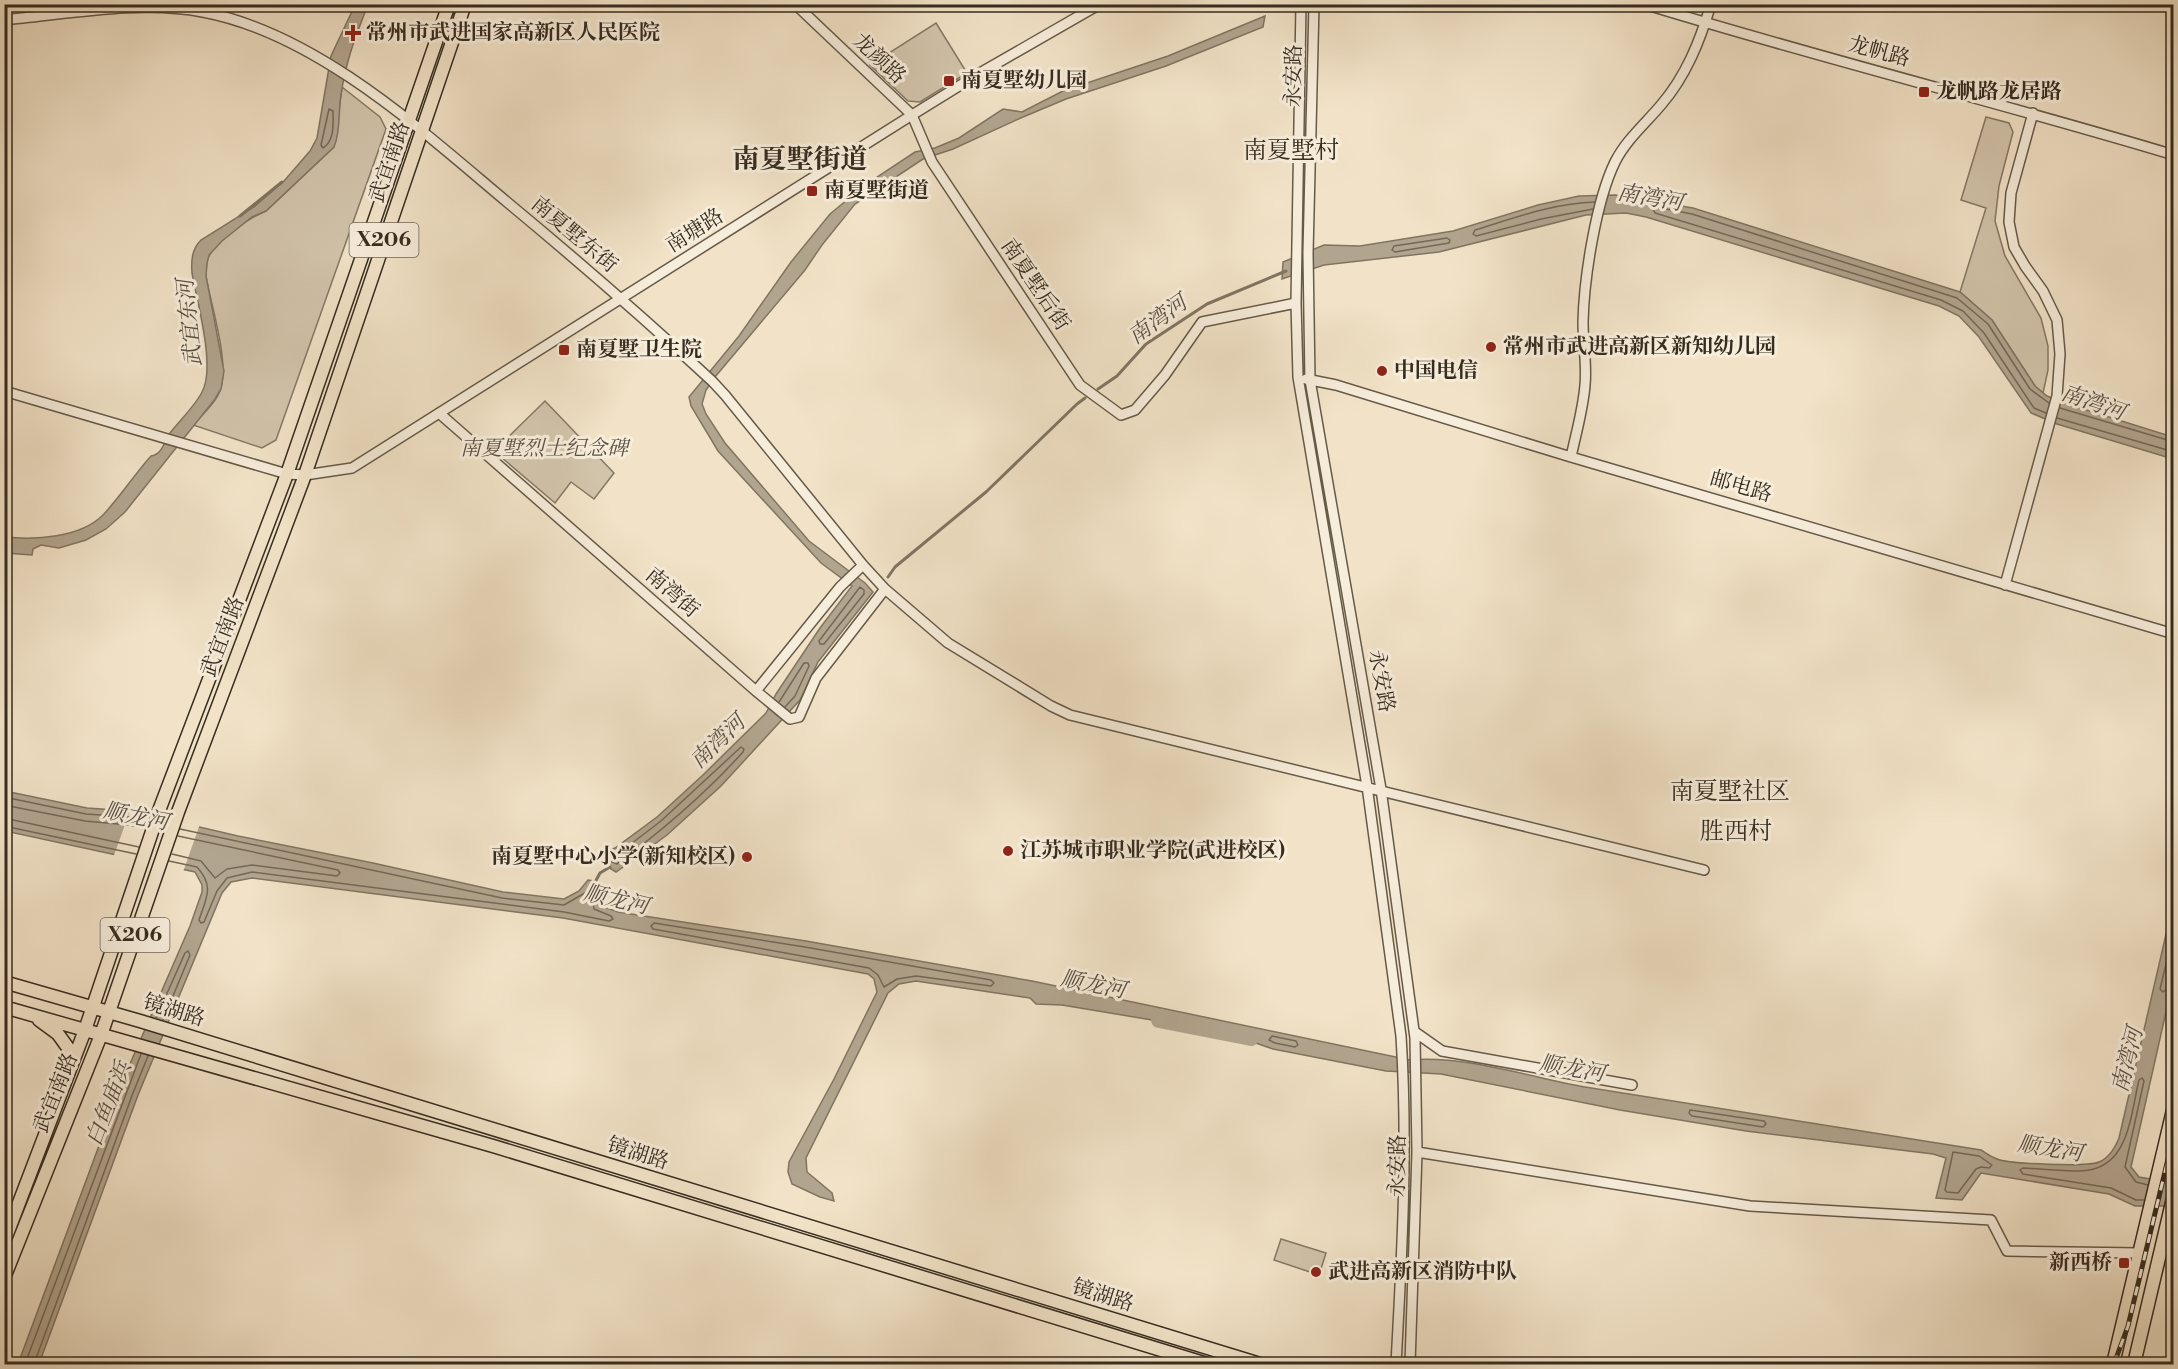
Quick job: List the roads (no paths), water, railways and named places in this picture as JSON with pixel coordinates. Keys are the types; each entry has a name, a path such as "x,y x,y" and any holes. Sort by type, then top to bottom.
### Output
{"main road":[{"name":"武宜南路","path":"4,1242 85,1030 160,808 287,474 449,4"},
{"name":"武宜南路","path":"4,1278 109,1012 178,812 305,475 465,4"},
{"name":"镜湖路","path":"4,982 140,1021 1260,1365"},
{"name":"镜湖路","path":"4,1007 493,1146 1207,1365"},
{"path":"33,1016 58,1034 71,1052 67,1080"},
{"path":"2113,1365 2174,1106"},
{"path":"2134,1365 2174,1194"}],"street":[{"name":"龙颜路","path":"795,4 912,115"},
{"name":"南塘路","path":"4,391 287,474 305,475 352,468 912,115 1100,4"},
{"name":"永安路","path":"1301,4 1296,303 1298,377 1367,786 1401,1036 1404,1077 1403,1241 1396,1365"},
{"name":"永安路","path":"1314,4 1308,253 1310,380 1381,789 1415,1035 1417,1152 1410,1365"},
{"name":"龙帆路","path":"1644,4 2174,155"},
{"path":"1571,457 1585,386 1583,322 1586,277 1604,194 1615,162 1634,134 1661,105 1687,67 1712,4"},
{"name":"南夏墅东街","path":"4,20 129,8 180,8 207,12 263,30 327,62 422,130 622,299 712,381 859,568 948,643 1051,706 1070,715 1381,789 1704,870"},
{"path":"2005,585 2057,396 2060,354 2057,320 2043,291 2014,247 2009,222 2011,193 2033,113"},
{"name":"南夏墅后街","path":"912,115 932,162 1080,385 1121,415 1135,410 1165,375 1202,322 1296,303"},
{"name":"邮电路","path":"1298,377 1336,385 1571,457 2174,634"},
{"name":"南湾街","path":"439,413 790,719 799,717 816,678 885,589"},
{"path":"756,691 840,587 859,568"},
{"path":"1415,1035 1442,1051 1632,1085"},
{"path":"1417,1152 1750,1206 1991,1220 2007,1251 2139,1253"}],"water":[{"path":"355,5 368,5 346,71 340,101 338,135 334,147 266,211 252,217 222,241 209,255 206,276 224,371 221,389 215,399 125,512 106,529 86,540 59,548 41,545 33,549 32,555 5,553 5,537 57,536 82,529 103,515 151,456 161,450 170,433 199,397 206,381 207,367 204,334 192,273 194,251 201,240 254,207 284,181 310,151 317,138 331,56"},
{"path":"1265,16 1263,27 1166,66 1066,99 953,149 923,159 855,204 805,270 715,377 706,390 702,404 725,443 809,541 865,583 873,592 818,662 800,700 721,786 667,835 616,872 594,858 615,848 657,817 766,713 820,628 852,586 821,563 718,451 691,406 689,397 739,336 791,262 830,214 865,185 915,152 935,148 959,138 1003,109 1022,112 1063,91 1168,56"},
{"path":"1615,195 1693,208 1960,292 1992,320 2035,386 2047,396 2173,437 2173,459 2057,424 2031,413 1979,337 1959,316 1939,306 1646,217 1626,213 1586,215 1439,252 1324,265 1282,279 1283,262 1324,245 1360,246 1453,231 1538,205 1579,196"},
{"path":"5,791 87,808 131,811 503,892 564,899 579,891 588,880 594,881 598,889 599,905 618,912 806,941 1032,981 1410,1060 1431,1059 1475,1064 1585,1087 1981,1150 2004,1161 2064,1165 2099,1162 2109,1155 2119,1138 2173,904 2173,981 2131,1167 2139,1177 2173,1183 2173,1206 2135,1206 2109,1194 1981,1173 1962,1200 1936,1198 1946,1158 1933,1154 1746,1131 1620,1110 1441,1074 1386,1071 1273,1049 1224,1032 1062,1005 1036,1004 1030,998 916,981 899,984 888,993 806,1158 807,1172 832,1193 834,1201 792,1184 788,1172 789,1162 834,1079 877,992 874,979 868,974 563,918 252,878 231,882 222,893 138,1095 39,1364 18,1364 126,1073 190,926 202,892 202,885 195,872 5,831"}],"waterway":[{"name":"武宜东河","path":"240,216 282,182"},
{"name":"南湾河","path":"1098,389 1117,376 1146,344 1207,304 1286,271"},
{"name":"南湾河","path":"888,577 895,567 986,492 1085,398"},
{"name":"南湾河","path":"593,886 600,873 610,867"},
{"name":"顺龙河","path":"1159,1020 1251,1038"}],"railway":[{"path":"2114,1364 2128,1326 2174,1134"}],"place":[{"name":"常州市武进国家高新区人民医院","path":"353,33"},
{"name":"南夏墅幼儿园","path":"949,81"},
{"name":"龙帆路龙居路","path":"1924,92"},
{"name":"南夏墅街道","path":"812,191"},
{"name":"常州市武进高新区新知幼儿园","path":"1491,347"},
{"name":"南夏墅卫生院","path":"564,350"},
{"name":"中国电信","path":"1382,371"},
{"name":"江苏城市职业学院(武进校区)","path":"1008,851"},
{"name":"南夏墅中心小学(新知校区)","path":"747,857"},
{"name":"新西桥","path":"2124,1263"},
{"name":"武进高新区消防中队","path":"1316,1272"}],"district":[{"name":"南夏墅村","path":"1291,151"},
{"name":"南夏墅街道","path":"800,160"},
{"name":"南夏墅社区","path":"1730,792"},
{"name":"胜西村","path":"1736,832"}],"park label":[{"name":"南夏墅烈士纪念碑","path":"544,449"}],"water label":[{"name":"白鱼庙浜","path":"109,1104"}]}
